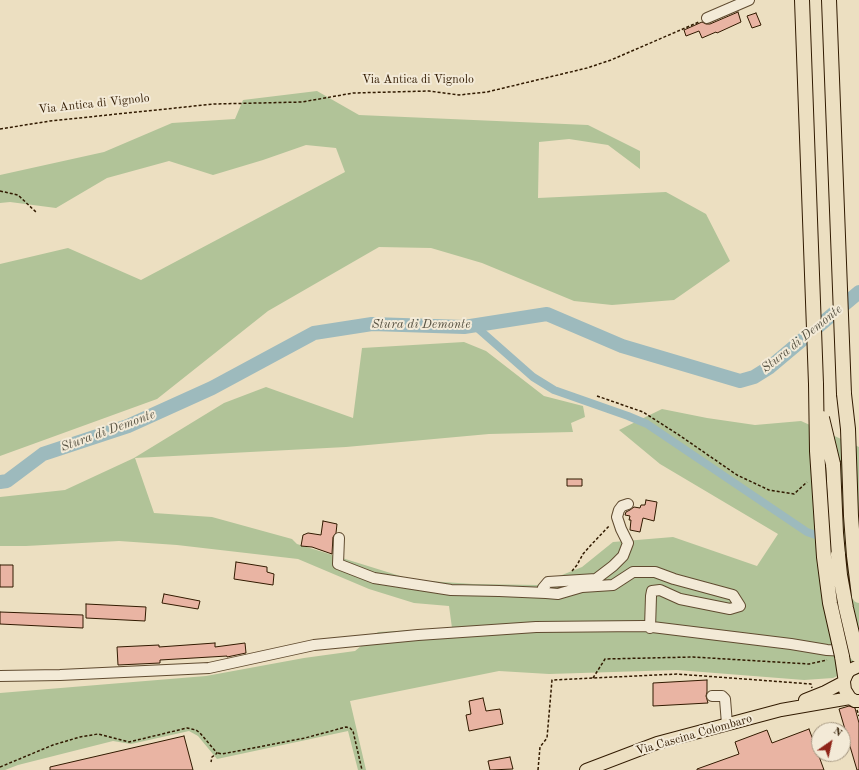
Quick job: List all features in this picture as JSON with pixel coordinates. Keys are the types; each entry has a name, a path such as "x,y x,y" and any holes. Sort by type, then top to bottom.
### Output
{"highway":[{"path":"802,0 816,384 817,451 824,557 830,603 842,656 844,679"},
{"path":"829,0 844,394 848,429 851,516 859,596"},
{"path":"816,384 833,464 836,533 840,575 858,658"},
{"path":"833,464 842,416 844,394"}],"main road":[{"name":"Via Cascina Colombaro","path":"781,710 825,692 844,679 858,658"},
{"path":"844,679 845,690 854,699"},
{"name":"Via Cascina Colombaro","path":"586,770 656,743 781,710 854,699"}],"street":[{"path":"707,18 749,0"},
{"path":"546,593 543,588 548,582 596,579 624,556 628,543 617,517 622,506 628,504"},
{"path":"339,538 338,564 374,578 451,590 558,594 582,588 613,585 633,572 655,572 674,579 733,595 740,606 730,609 680,599 660,590 652,591 650,624"},
{"path":"0,676 60,676 209,668 314,645 418,634 536,626 644,626 650,624 791,644 827,650 858,658"},
{"path":"712,696 722,696 725,699 728,724"}],"path":[{"name":"Via Antica di Vignolo","path":"0,129 50,121 214,104 302,102 353,93 429,91 459,95 487,92 593,66 611,60 707,18"},
{"path":"0,191 18,195 37,213"},
{"path":"597,396 642,412 679,435 737,475 769,490 794,494 806,484 810,478"},
{"path":"562,581 577,565 591,545 617,517"},
{"path":"593,678 605,659 693,657 809,664 826,660"},
{"path":"538,770 540,747 546,738 552,680 677,674 811,684 816,696"},
{"path":"0,767 53,745 80,737 98,734 129,742 187,728 200,732 217,752 222,754 297,739 346,727 353,731 362,770"},
{"path":"211,762 212,757 217,752"}],"green space":[{"path":"317,91 359,115 588,125 640,151 640,169 608,145 569,139 539,142 538,198 666,192 706,214 730,261 674,300 612,305 574,301 482,263 431,248 379,247 268,311 157,399 0,456 0,264 68,248 141,280 345,172 336,148 306,145 213,175 169,161 107,178 56,208 10,202 0,203 0,175 104,152 172,123 235,119 243,100"},
{"path":"464,342 486,351 544,396 583,406 585,417 571,423 573,432 489,434 346,447 135,458 154,513 212,517 292,539 297,544 413,580 473,584 537,585 582,567 613,542 673,537 757,566 778,534 660,464 619,430 662,409 707,418 755,425 801,421 859,447 859,666 833,678 804,680 677,670 549,674 499,671 350,701 366,770 358,770 348,731 217,759 198,736 189,731 131,744 113,741 18,765 5,770 0,770 0,693 206,676 304,658 355,651 378,632 452,628 449,606 414,603 369,589 298,559 177,545 119,541 0,546 0,497 65,490 134,458 224,403 266,387 353,418 362,348"}],"building":[{"path":"738,12 741,22 702,38 699,31 686,36 684,30 702,22 710,24"},
{"path":"756,13 761,25 752,28 747,16"},
{"path":"567,479 582,479 582,486 567,486"},
{"path":"646,500 657,502 654,521 643,518 640,532 630,530 631,520 629,520 630,516 625,515 626,512 634,507 640,508 641,505 645,505"},
{"path":"323,521 337,524 336,533 333,537 332,554 312,547 301,546 303,535 308,533 321,535"},
{"path":"236,562 267,567 267,572 274,574 273,585 234,579"},
{"path":"0,565 13,565 13,587 0,587"},
{"path":"164,594 200,601 198,609 162,603"},
{"path":"86,604 146,607 145,621 86,618"},
{"path":"0,612 83,615 83,628 0,624"},
{"path":"215,643 215,647 245,643 246,653 227,657 160,660 160,663 118,665 117,647 159,645 159,647"},
{"path":"707,680 706,696 708,703 653,706 653,683"},
{"path":"483,698 486,711 500,709 503,724 469,731 466,715 471,714 469,701"},
{"path":"849,706 855,708 859,723 859,770 857,770 851,750 851,722 843,722 839,709"},
{"path":"809,729 811,734 811,762 821,762 824,770 697,770 739,754 735,742 767,730 772,743"},
{"path":"184,736 193,770 50,770 50,767"},
{"path":"510,757 513,769 490,770 488,761"}],"waterway":[{"name":"Stura di Demonte","path":"0,482 7,481 43,454 128,426 212,388 314,333 372,324 464,327 547,314 622,346 740,381 754,377 770,367 859,292"},
{"path":"474,325 533,377 554,390 647,424 807,532 824,538"}]}
